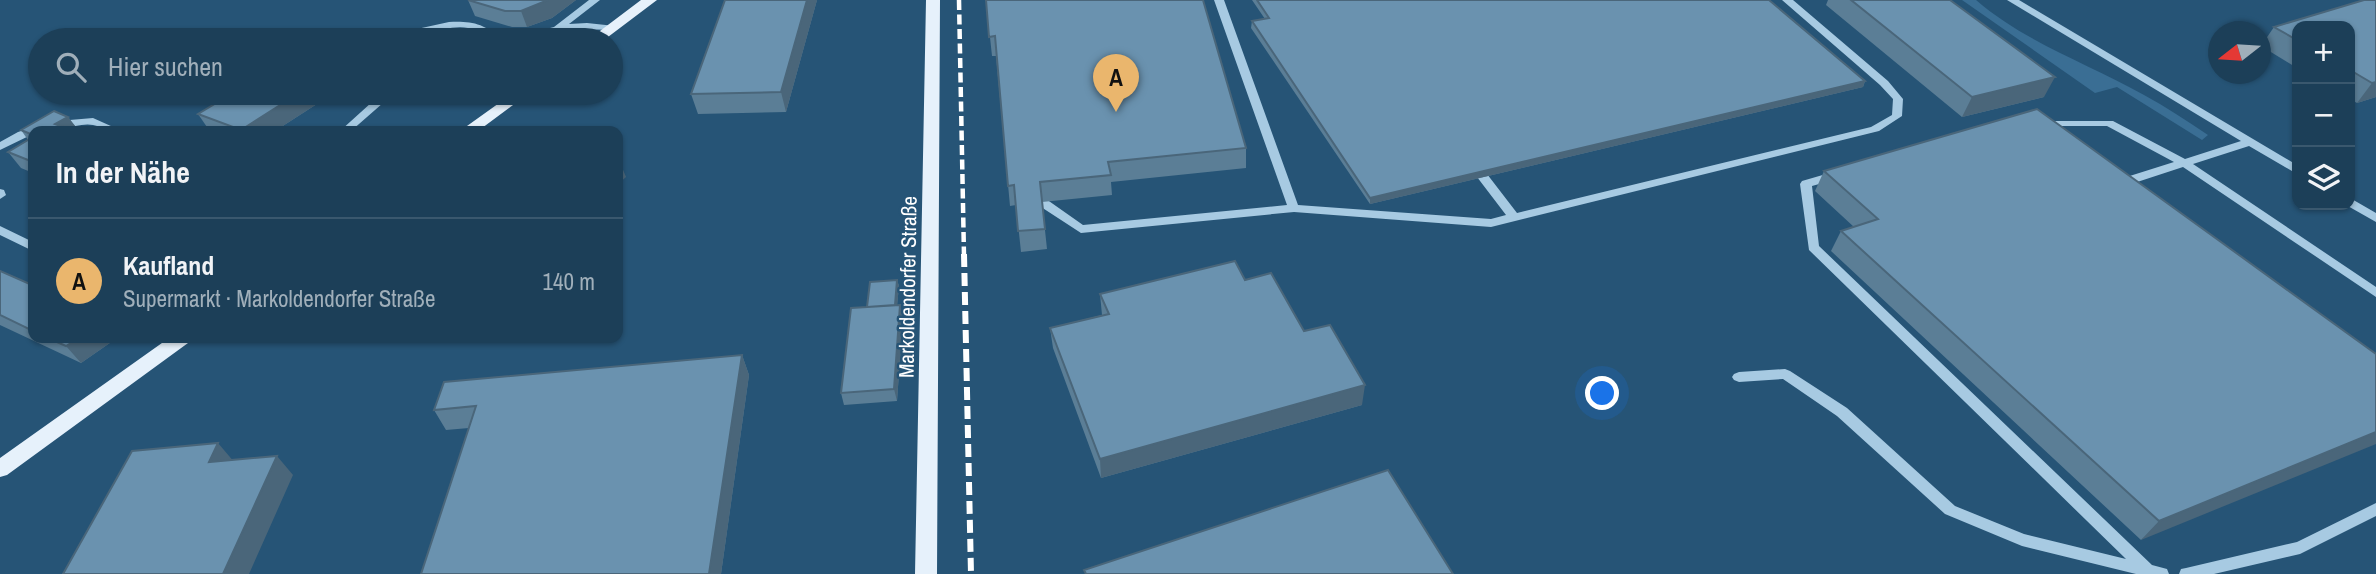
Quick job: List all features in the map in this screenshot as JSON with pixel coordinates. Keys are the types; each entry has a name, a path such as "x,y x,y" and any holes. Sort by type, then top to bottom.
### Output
{"main road":[{"path":"612,27 650,0"},
{"name":"Markoldendorfer Straße","path":"926,574 933,0"},
{"path":"475,126 505,105"},
{"path":"0,469 175,343"}],"street":[{"path":"559,28 595,0"},
{"path":"1219,0 1294,208"},
{"path":"1042,202 1081,229 1294,208 1491,223 1875,129 1897,116 1898,99 1884,83 1787,0"},
{"path":"2012,0 2292,167"},
{"path":"559,28 595,24 612,27"},
{"path":"428,28 458,25 476,28"},
{"path":"351,126 376,105"},
{"path":"47,126 93,121 105,126"},
{"path":"2031,124 2109,123 2183,163 2376,292"},
{"path":"0,148 28,132"},
{"path":"2120,184 2249,142"},
{"path":"1846,173 1806,184 1813,247 2155,572"},
{"path":"1483,177 1514,217"},
{"path":"2355,205 2376,218"},
{"path":"0,230 28,244"},
{"path":"2186,574 2300,548 2376,509"}],"lane":[{"path":"1739,377 1785,374 1842,412 1950,510 2022,540 2155,572"}],"shaded area":[{"path":"1962,0 1976,0 2036,41 2144,95 2208,135 2202,140 2117,87 2095,93"}],"building":[{"path":"468,0 548,0 521,11 505,11"},
{"path":"725,0 807,0 781,92 691,94"},
{"path":"986,0 1203,0 1246,148 1108,162 1111,175 1040,182 1045,229 1018,231 1014,185 1008,186 995,36 989,37"},
{"path":"1257,0 1769,0 1865,81 1370,198 1252,21 1269,18"},
{"path":"1851,0 1950,0 2055,77 1972,97"},
{"path":"2364,0 2376,0 2376,82 2372,83 2355,73 2355,21 2294,21"},
{"path":"2292,22 2292,37 2274,27"},
{"path":"213,105 280,105 247,126 230,126 198,114"},
{"path":"2037,109 2376,354 2376,432 2159,521 1841,231 1878,219 1824,171"},
{"path":"54,111 68,117 55,124 60,126 28,126 28,133 21,130"},
{"path":"28,140 28,160 8,152"},
{"path":"1235,261 1245,280 1271,273 1304,331 1330,325 1365,385 1100,459 1050,328 1109,314 1100,294"},
{"path":"0,271 28,283 28,329 0,315"},
{"path":"897,280 895,305 867,307 870,282"},
{"path":"900,305 894,389 841,393 851,308"},
{"path":"742,355 709,574 421,574 476,406 434,410 444,382"},
{"path":"218,443 209,462 277,456 223,574 63,574 132,451"},
{"path":"1388,470 1453,574 1086,574 1084,570"}],"railway":[{"path":"959,0 964,256"},
{"path":"964,254 971,574"}],"place":[{"name":"Kaufland","path":"1116,112"}]}
